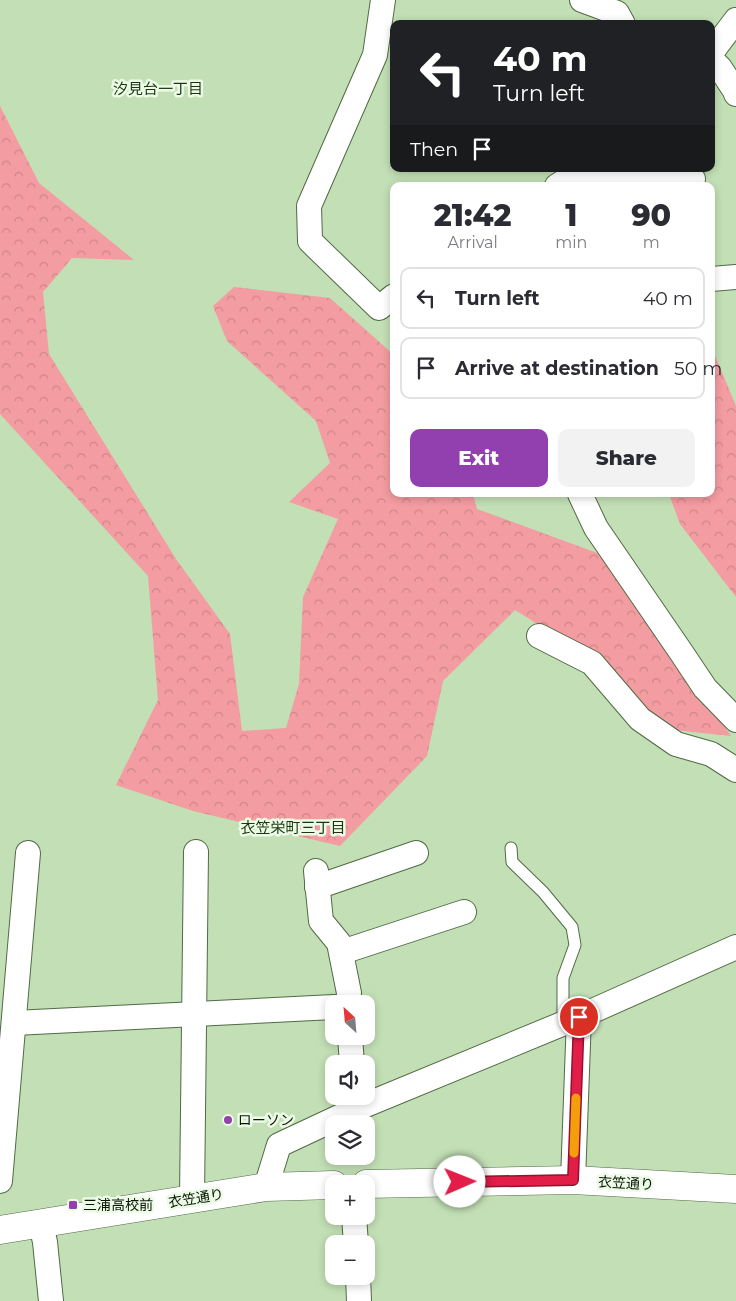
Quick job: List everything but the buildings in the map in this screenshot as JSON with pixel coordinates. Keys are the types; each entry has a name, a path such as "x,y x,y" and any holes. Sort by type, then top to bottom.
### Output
{"street":[{"path":"383,0 375,55 309,206 310,241 379,308 390,299"},
{"path":"582,0 618,13 621,20"},
{"path":"715,48 736,20"},
{"path":"715,63 736,91 736,94"},
{"path":"564,182 574,176 692,178"},
{"path":"715,279 736,277"},
{"path":"581,497 596,528 705,688 736,720"},
{"path":"539,636 592,663 640,719 676,744 711,754 736,770"},
{"path":"192,1198 196,852"},
{"path":"0,1181 28,853"},
{"path":"349,995 339,943 321,921 316,879 416,853"},
{"path":"342,952 464,912"},
{"path":"375,1096 571,1021 736,947"},
{"path":"14,1023 325,1007"},
{"path":"571,1021 573,1180"},
{"path":"266,1187 279,1145 352,1105"},
{"name":"衣笠通り","path":"375,1184 573,1180 736,1189"},
{"name":"衣笠通り","path":"0,1230 266,1187 325,1185"},
{"path":"41,1224 45,1242 51,1301"},
{"path":"358,1285 359,1301"}],"lane":[{"path":"510,848 512,862 543,892 572,927 574,945 563,978 571,1021"}],"green space":[{"path":"0,106 39,183 134,260 72,258 43,292 49,354 176,559 230,634 242,731 286,728 299,684 303,597 338,519 289,502 330,463 316,421 227,341 213,306 234,287 330,298 390,351 390,497 474,497 477,509 600,554 731,736 664,729 605,666 515,610 443,681 427,756 340,846 193,811 116,785 158,700 148,576 0,414"},
{"path":"715,356 736,406 736,597 680,524 670,497 715,497"}],"slow traffic":[{"path":"574,1153 576,1098"}],"place":[{"name":"ローソン","path":"228,1120"},
{"name":"三浦高校前","path":"73,1205"}],"district":[{"name":"汐見台一丁目","path":"158,89"},
{"name":"衣笠栄町三丁目","path":"293,828"}],"route":[{"path":"460,1182 573,1180 579,1017"}]}
